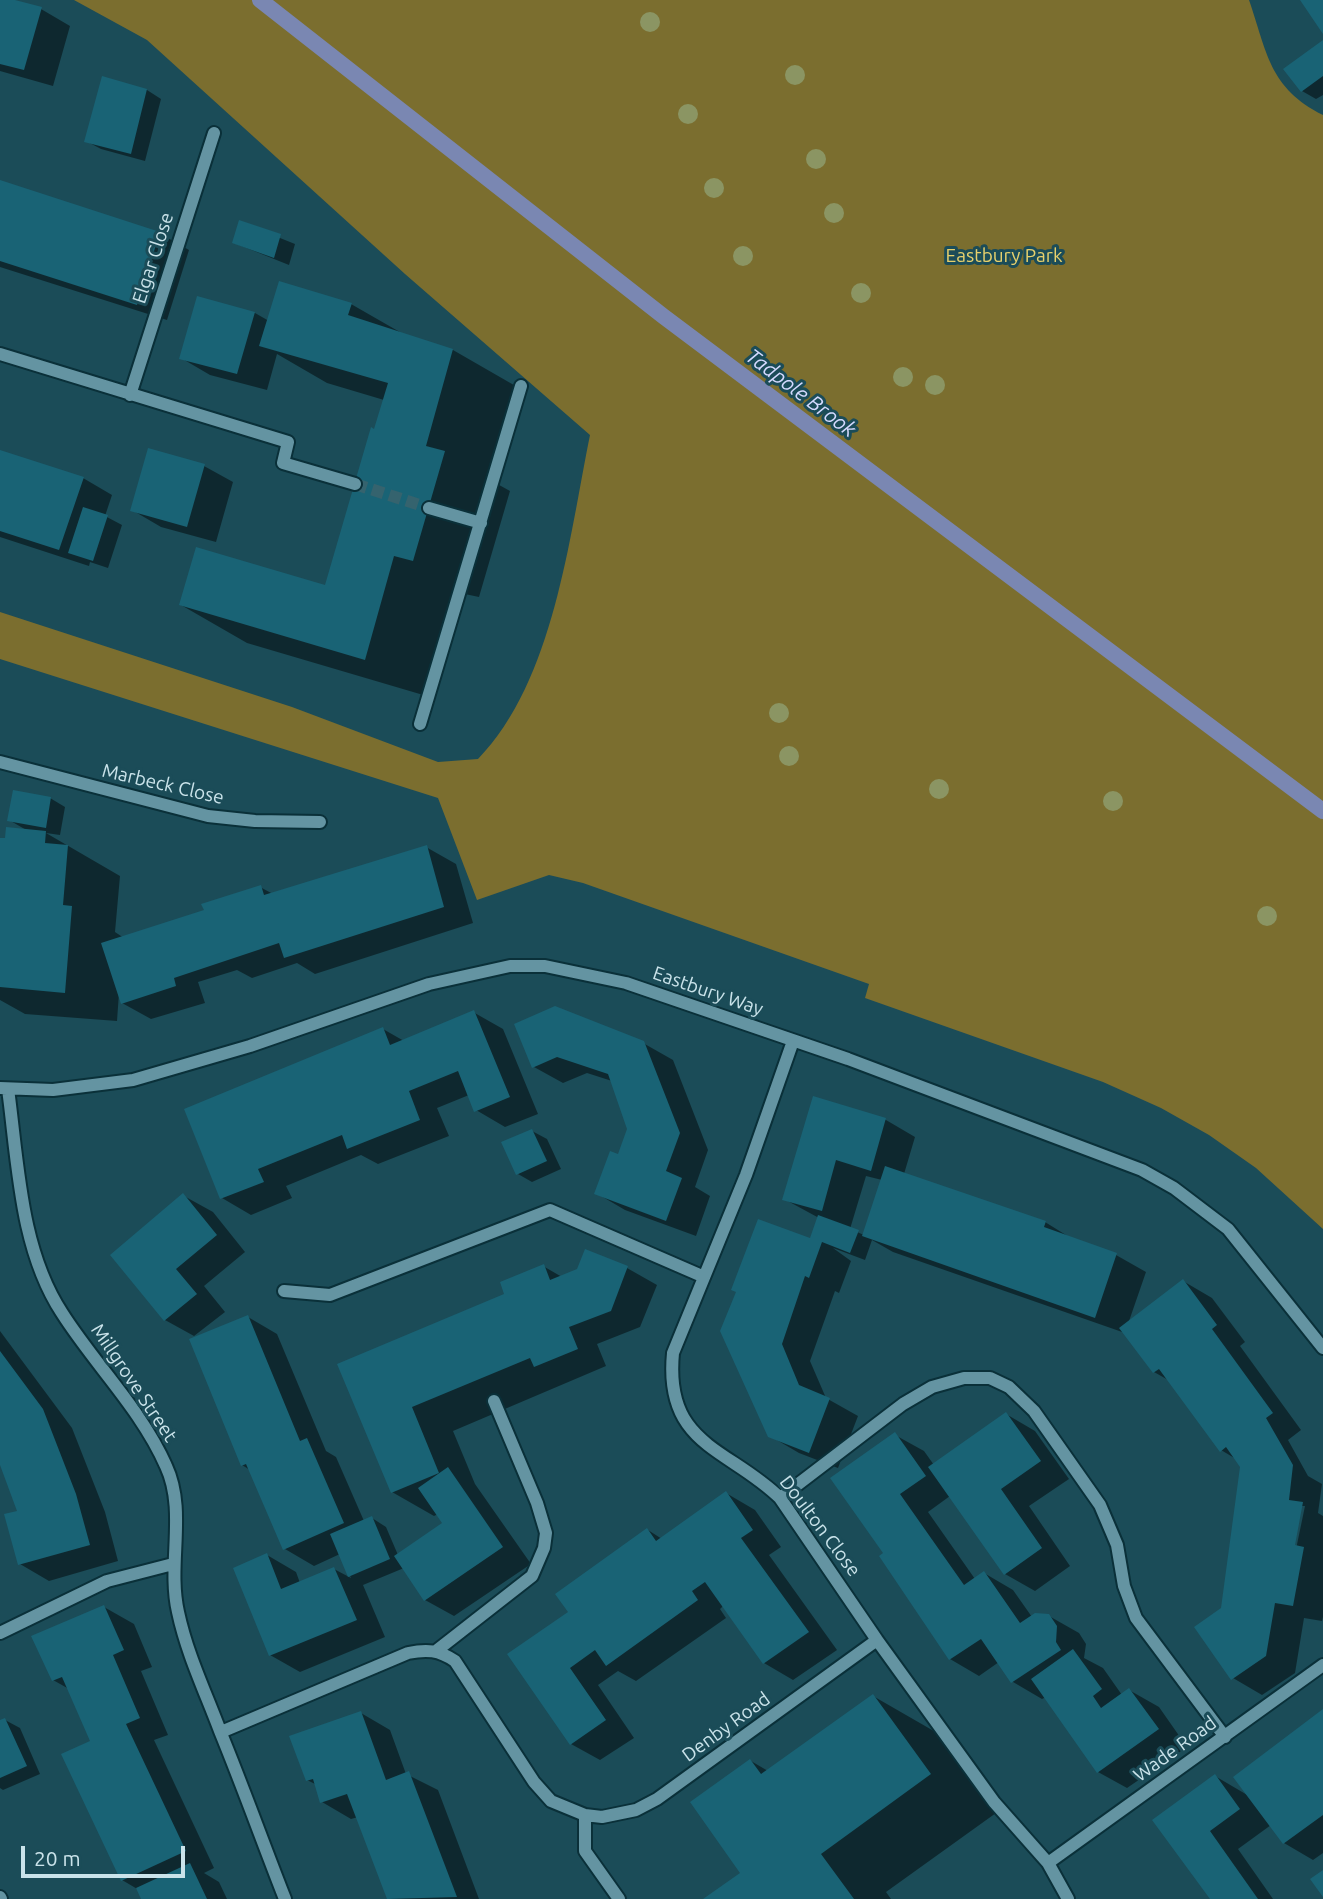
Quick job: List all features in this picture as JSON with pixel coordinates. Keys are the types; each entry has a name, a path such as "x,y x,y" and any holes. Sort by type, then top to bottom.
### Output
{"street":[{"name":"Elgar Close","path":"130,395 214,133"},
{"path":"0,354 288,442 283,463 355,484"},
{"path":"420,724 522,386"},
{"path":"429,508 481,523"},
{"name":"Marbeck Close","path":"0,762 208,816 255,821 320,822"},
{"name":"Eastbury Way","path":"4,1088 66,1090 133,1080 250,1046 429,984 510,966 545,966 603,976 1107,1154 1174,1188 1228,1229 1323,1348"},
{"name":"Doulton Close","path":"793,1041 746,1175 702,1276 673,1353 671,1372 676,1393 691,1430 703,1444 762,1481 780,1498 877,1640 994,1802 1048,1863 1068,1899"},
{"name":"Millgrove Street","path":"4,1088 39,1270 61,1313 140,1419 167,1467 177,1511 173,1563 177,1609 190,1657 285,1899"},
{"path":"284,1291 330,1295 550,1210 702,1276"},
{"path":"780,1498 903,1404 932,1387 964,1378 989,1378 1009,1387 1034,1411 1100,1505 1117,1545 1124,1586 1136,1618 1225,1737"},
{"path":"221,1732 408,1653 424,1649 436,1651 532,1576 544,1549 546,1533 537,1503 495,1401"},
{"path":"0,1633 107,1581 173,1563"},
{"name":"Denby Road","path":"436,1651 455,1661 534,1782 551,1801 585,1815 616,1816 636,1810 657,1799 877,1640"},
{"name":"Wade Road","path":"1048,1863 1323,1665"},
{"path":"585,1815 585,1851 619,1899"}],"green space":[{"name":"Eastbury Park","path":"74,0 1249,0 1272,67 1291,93 1323,115 1323,1229 1256,1168 1209,1135 1161,1108 1103,1082 865,998 869,984 583,883 549,875 477,900 438,798 0,659 0,612 292,707 438,762 478,759 504,727 525,690 541,649 555,606 590,435 405,274 147,40"}],"building":[{"path":"0,0 15,0 42,7 24,70 0,64"},
{"path":"1300,0 1323,0 1323,34"},
{"path":"1323,40 1323,76 1301,92 1283,69"},
{"path":"102,76 147,89 131,154 84,142"},
{"path":"0,180 160,232 137,305 0,261"},
{"path":"239,220 281,234 274,258 232,243"},
{"path":"279,281 352,303 348,315 453,349 426,446 445,451 413,561 394,556 365,660 179,605 196,547 325,585 371,427 374,429 388,383 259,346"},
{"path":"197,296 255,312 237,374 179,359"},
{"path":"148,448 205,464 187,527 130,511"},
{"path":"0,450 84,477 59,550 0,531"},
{"path":"83,507 108,515 93,561 68,553"},
{"path":"13,790 51,797 46,828 7,821"},
{"path":"6,827 46,831 45,843 68,845 63,905 72,906 65,993 0,987 0,838 5,838"},
{"path":"427,845 444,907 284,958 279,943 174,978 176,986 121,1004 101,943 204,910 201,904 261,885 264,895"},
{"path":"555,1006 644,1041 680,1133 666,1171 682,1178 666,1221 594,1194 610,1151 618,1154 627,1129 608,1074 557,1057 532,1068 514,1024"},
{"path":"474,1010 510,1097 474,1112 458,1071 409,1091 420,1120 347,1149 342,1135 258,1169 264,1182 220,1199 184,1109 383,1027 390,1045"},
{"path":"813,1096 886,1118 871,1171 836,1160 822,1211 782,1200"},
{"path":"532,1129 547,1161 516,1175 501,1142"},
{"path":"885,1166 1046,1221 1044,1227 1117,1253 1095,1318 862,1236"},
{"path":"183,1193 217,1235 176,1269 197,1294 164,1321 110,1255"},
{"path":"818,1215 859,1230 850,1253 822,1242 809,1278 805,1276 782,1344 799,1385 830,1398 809,1453 768,1437 720,1331 736,1292 731,1290 758,1219 810,1238"},
{"path":"585,1249 628,1266 611,1311 569,1327 578,1349 534,1367 530,1358 412,1407 439,1473 391,1493 337,1364 504,1294 500,1282 544,1264 550,1280 577,1269"},
{"path":"1183,1279 1217,1325 1212,1329 1273,1413 1266,1418 1293,1465 1289,1500 1303,1502 1295,1545 1304,1547 1293,1606 1275,1603 1266,1656 1231,1680 1194,1627 1221,1608 1240,1467 1226,1447 1220,1452 1159,1369 1153,1373 1119,1328"},
{"path":"248,1315 300,1441 307,1438 344,1523 283,1550 246,1464 241,1466 189,1339"},
{"path":"0,1351 43,1409 76,1494 90,1545 18,1565 4,1514 17,1511 0,1465"},
{"path":"1006,1412 1041,1461 1001,1489 1042,1548 1004,1575 928,1467"},
{"path":"895,1432 926,1476 900,1494 964,1585 984,1571 1020,1623 1035,1613 1049,1614 1057,1626 1056,1642 1061,1650 1011,1683 981,1639 949,1660 879,1556 883,1553 830,1478"},
{"path":"448,1467 503,1547 424,1601 394,1556 442,1523 418,1488"},
{"path":"726,1491 753,1530 741,1538 809,1632 763,1664 705,1582 692,1591 698,1600 606,1666 595,1650 570,1668 606,1720 570,1745 507,1654 568,1612 555,1594 647,1528 656,1541"},
{"path":"372,1516 390,1559 348,1577 330,1534"},
{"path":"267,1553 281,1589 334,1567 357,1620 269,1656 233,1568"},
{"path":"104,1605 124,1650 113,1655 140,1718 126,1724 186,1851 121,1881 61,1754 90,1741 62,1677 52,1681 31,1636"},
{"path":"1073,1649 1102,1689 1093,1696 1101,1708 1129,1688 1159,1729 1097,1773 1031,1679"},
{"path":"873,1694 931,1774 821,1854 854,1899 703,1899 740,1873 690,1802 750,1759 761,1774"},
{"path":"1323,1709 1323,1815 1283,1844 1233,1777"},
{"path":"361,1711 386,1780 409,1771 457,1897 387,1899 347,1794 320,1803 313,1779 306,1781 289,1736"},
{"path":"5,1718 27,1766 0,1778 0,1720"},
{"path":"1215,1774 1240,1809 1210,1831 1258,1899 1210,1899 1152,1820"},
{"path":"190,1863 207,1899 141,1899 136,1888"},
{"path":"1323,1870 1323,1897 1310,1879"}],"waterway":[{"name":"Tadpole Brook","path":"260,0 663,316 1323,811"}],"tunnel":[{"path":"355,484 429,508"}]}
